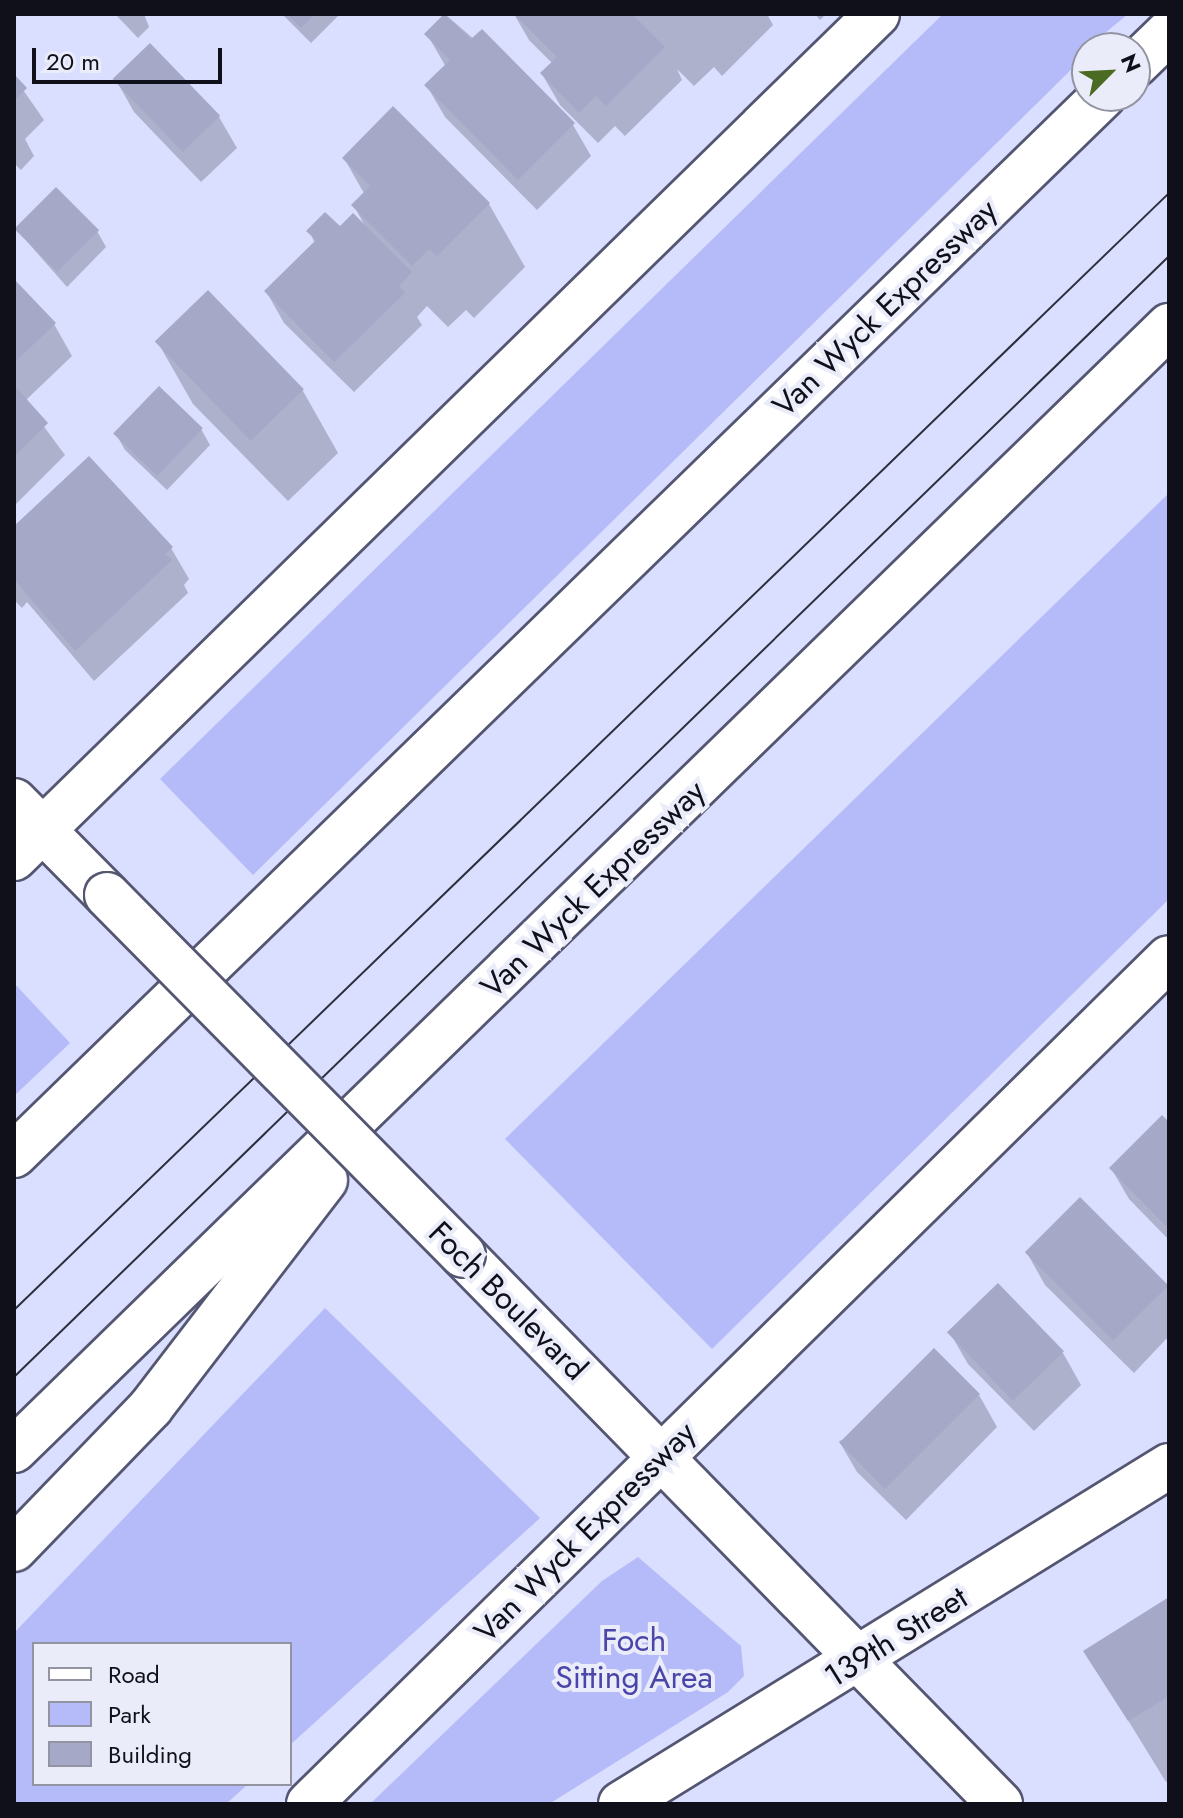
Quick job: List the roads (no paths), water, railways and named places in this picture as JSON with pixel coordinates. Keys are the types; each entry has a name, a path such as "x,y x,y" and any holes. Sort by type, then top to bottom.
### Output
{"main road":[{"path":"23,830 877,14"},
{"path":"1151,49 1169,32"},
{"name":"Van Wyck Expressway","path":"14,1155 1087,112"},
{"name":"Van Wyck Expressway","path":"14,1450 1169,326"},
{"name":"Foch Boulevard","path":"23,830 107,895 1000,1804"},
{"name":"Van Wyck Expressway","path":"309,1804 1169,958"},
{"path":"14,1549 151,1407 417,1061"},
{"name":"139th Street","path":"621,1804 860,1660 1169,1466"}],"tram line":[{"path":"14,1310 1169,193"},
{"path":"14,1377 1169,256"}],"park label":[{"name":"Foch Sitting Area","path":"634,1660"}]}
